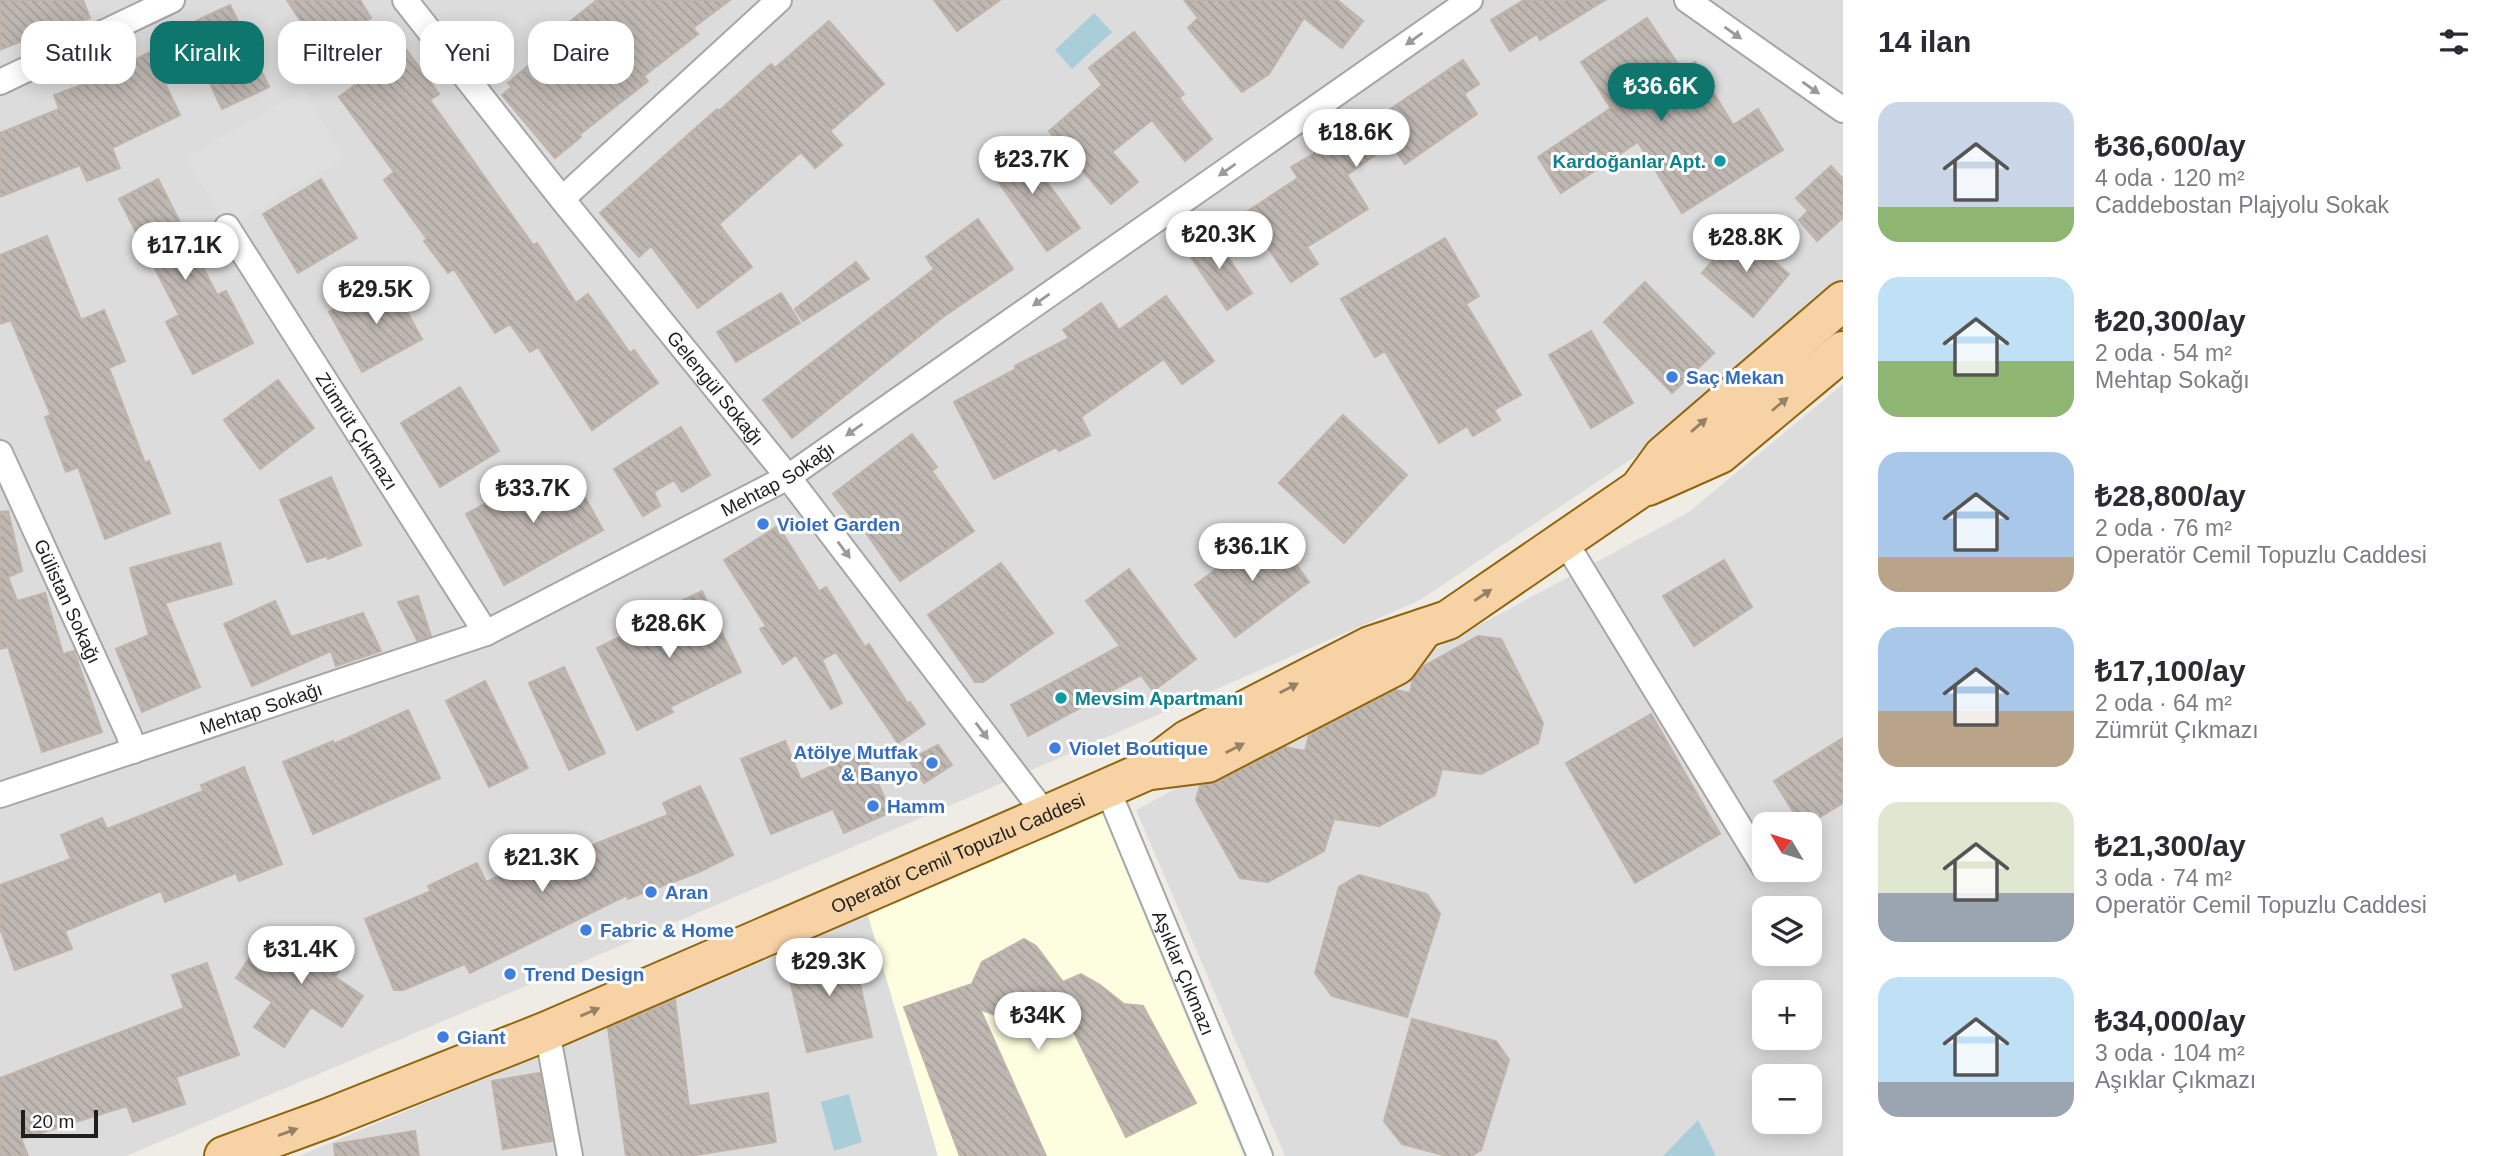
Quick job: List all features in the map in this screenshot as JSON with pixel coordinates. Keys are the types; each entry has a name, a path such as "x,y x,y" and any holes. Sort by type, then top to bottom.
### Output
{"main road":[{"name":"Operatör Cemil Topuzlu Caddesi","path":"1639,489 1663,456 1843,301"},
{"name":"Operatör Cemil Topuzlu Caddesi","path":"224,1156 547,1031 1146,771 1207,763 1397,665 1424,628 1448,620 1639,489 1720,454 1843,351"}],"street":[{"path":"0,82 172,0"},
{"name":"Gelengül Sokağı","path":"405,0 562,199 788,477 1046,815"},
{"path":"562,199 779,0"},
{"name":"Mehtap Sokağı","path":"0,795 486,633 788,477 1469,0"},
{"path":"1687,0 1843,110"},
{"name":"Zümrüt Çıkmazı","path":"227,227 486,633"},
{"name":"Gülistan Sokağı","path":"0,453 129,735 133,751"},
{"path":"1564,540 1752,848"},
{"name":"Aşıklar Çıkmazı","path":"1107,788 1260,1156"},
{"path":"547,1031 570,1156"}],"shaded area":[{"path":"0,0 1843,0 1843,279 1663,438 1420,600 970,797 126,1156 0,1156"},
{"path":"304,89 344,159 227,227 186,158"},
{"path":"1843,384 1843,1156 1285,1156 1136,810 1689,512"},
{"path":"1102,812 1243,1156 938,1156 867,912"},
{"path":"867,912 938,1156 299,1156 757,964"}],"water":[{"path":"1094,13 1112,32 1072,69 1055,50"},
{"path":"849,1094 862,1142 834,1151 821,1102"},
{"path":"1698,1120 1716,1156 1663,1156"}],"building":[{"path":"0,0 83,0 90,18 82,21 21,21 21,41 0,50"},
{"path":"287,0 360,0 371,18 366,21 301,21"},
{"path":"597,0 730,0 693,28 698,34 644,76 648,81 579,135 581,137 555,158 502,95 512,87 509,84 514,84 514,78 528,66 528,84 634,84 634,21 571,21"},
{"path":"934,0 1000,0 957,31"},
{"path":"1184,0 1337,0 1363,21 1342,48 1304,18 1269,74 1242,92 1188,28 1198,18"},
{"path":"1524,0 1605,0 1540,40 1537,34 1510,51 1491,20"},
{"path":"230,5 238,21 196,21"},
{"path":"1647,18 1682,70 1695,62 1733,125 1758,109 1783,150 1682,213 1638,142 1561,193 1538,157 1611,108 1581,62"},
{"path":"829,21 884,84 830,131 842,145 815,168 801,152 719,224 752,267 698,308 651,246 639,257 600,213 717,109 719,111 771,64 775,68"},
{"path":"1134,32 1184,94 1179,98 1212,139 1185,161 1152,120 1112,152 1138,182 1111,204 1049,131 1102,85 1089,68"},
{"path":"406,49 420,68 420,84 432,84 439,94 430,100 533,245 537,243 576,303 588,294 630,353 634,350 658,383 592,430 538,347 530,352 510,324 495,333 454,269 448,273 384,180 394,172 339,97 357,84 406,84"},
{"path":"150,52 150,84 165,84 180,115 112,148 120,168 87,181 80,165 0,197 0,133 59,109 54,95 84,84 136,84 136,59"},
{"path":"1463,60 1479,84 1464,94 1477,114 1405,164 1391,144 1347,175 1368,209 1307,247 1318,264 1291,282 1245,213 1298,178 1291,167 1329,145 1331,149"},
{"path":"264,76 269,87 222,109 210,84 264,84"},
{"path":"1017,140 1080,228 1047,251 985,163"},
{"path":"1831,166 1843,179 1843,218 1817,241 1799,220 1808,211 1796,198"},
{"path":"158,179 217,295 226,291 253,343 193,374 166,322 179,315 119,199"},
{"path":"321,179 357,238 298,273 263,214"},
{"path":"978,219 1013,269 943,317 792,438 763,400 934,269 926,257"},
{"path":"1738,231 1789,274 1753,317 1702,273"},
{"path":"1212,233 1252,293 1227,310 1186,250"},
{"path":"47,236 81,320 104,310 125,361 109,368 145,463 149,461 170,513 105,539 78,467 66,472 45,417 51,415 11,320 0,324 0,255"},
{"path":"1445,238 1479,296 1466,304 1521,395 1494,410 1500,420 1473,436 1467,426 1439,443 1385,351 1375,357 1341,299"},
{"path":"856,262 869,279 803,321 795,309"},
{"path":"389,279 422,339 362,372 329,312"},
{"path":"1645,282 1714,353 1672,393 1604,322"},
{"path":"781,293 800,323 736,362 717,332"},
{"path":"1166,296 1214,361 1182,384 1164,359 1081,417 1090,435 1059,451 1056,447 994,479 954,402 1069,338 1063,330 1101,303 1119,330"},
{"path":"1591,331 1633,403 1591,428 1549,355"},
{"path":"278,380 314,428 260,469 224,420"},
{"path":"460,387 499,451 440,487 401,423"},
{"path":"1343,415 1407,475 1344,543 1279,483"},
{"path":"681,427 710,475 682,492 674,480 654,492 660,506 643,516 614,469"},
{"path":"912,434 937,467 932,471 974,531 900,581 861,526 859,527 833,494"},
{"path":"571,472 603,530 504,585 466,514 540,474 547,486"},
{"path":"331,477 361,545 328,559 327,556 307,562 280,500"},
{"path":"8,511 22,571 8,577 17,601 45,593 63,654 74,651 102,732 42,752 8,647 0,649 0,512"},
{"path":"778,526 819,591 826,587 865,647 869,644 908,704 910,702 925,724 898,743 836,652 822,660 842,703 831,709 796,655 783,664 760,629 766,626 724,560"},
{"path":"1270,529 1309,582 1235,637 1195,585"},
{"path":"220,543 232,584 165,603 200,687 142,712 116,649 149,635 130,568"},
{"path":"1724,560 1752,607 1694,646 1663,596"},
{"path":"1001,563 1053,633 983,682 975,682 928,615"},
{"path":"1129,569 1196,659 1153,691 1141,675 1028,736 1011,705 1120,646 1086,601"},
{"path":"702,591 741,672 670,707 673,712 637,730 597,648 659,618 656,613"},
{"path":"418,596 431,636 417,640 398,602"},
{"path":"275,601 291,637 363,613 381,651 336,666 331,651 252,686 224,624"},
{"path":"1478,636 1501,639 1543,723 1538,743 1481,774 1442,769 1435,795 1379,826 1334,819 1324,851 1268,882 1240,878 1196,800 1200,786 1217,782 1285,747 1305,751 1309,735 1395,690 1410,693 1413,679 1424,666"},
{"path":"564,667 605,753 569,770 529,683"},
{"path":"485,681 528,768 489,787 446,701"},
{"path":"408,710 440,778 313,834 283,762 333,741 334,744"},
{"path":"1651,714 1720,834 1635,883 1566,763"},
{"path":"1843,738 1843,803 1822,816 1822,812 1793,812 1774,781"},
{"path":"785,741 801,780 864,752 891,812 844,833 833,809 771,834 741,759"},
{"path":"938,745 952,765 924,783 909,760"},
{"path":"244,767 282,864 239,881 236,873 165,902 161,891 65,931 72,949 15,970 0,928 0,885 71,859 61,835 102,818 107,829 203,791 201,785"},
{"path":"700,786 733,855 699,872 628,899 627,895 470,973 465,964 403,990 394,990 365,919 431,891 428,886 477,863 486,882 570,841 575,852 668,815 663,803"},
{"path":"1359,875 1427,894 1440,914 1407,1017 1332,996 1315,973 1339,887"},
{"path":"314,927 352,952 335,977 363,996 342,1027 311,1007 284,1047 254,1027 272,1002 236,978 257,947 287,967"},
{"path":"1024,939 1036,946 1063,982 1081,974 1124,1004 1143,1006 1196,1103 1126,1137 1067,1018 1035,1031 980,1009 1046,1156 960,1156 904,1007 972,984 982,962"},
{"path":"851,945 872,1037 807,1052 785,959"},
{"path":"207,963 239,1055 176,1077 185,1104 133,1122 127,1106 21,1139 28,1156 0,1156 0,1078 184,1008 172,975"},
{"path":"675,1000 689,1106 768,1093 776,1142 690,1156 626,1156 608,1028"},
{"path":"1412,1019 1496,1041 1509,1060 1481,1150 1471,1156 1447,1156 1402,1144 1384,1121"},
{"path":"540,1073 552,1141 503,1149 492,1081"},
{"path":"415,1131 419,1156 335,1156 334,1144"}],"place":[{"name":"Kardoğanlar Apt.","path":"1720,161"},
{"name":"Saç Mekan","path":"1672,377"},
{"name":"Violet Garden","path":"763,524"},
{"name":"Mevsim Apartmanı","path":"1061,698"},
{"name":"Violet Boutique","path":"1055,748"},
{"name":"Atölye Mutfak & Banyo","path":"932,763"},
{"name":"Hamm","path":"873,806"},
{"name":"Aran","path":"651,892"},
{"name":"Fabric & Home","path":"586,930"},
{"name":"Trend Design","path":"510,974"},
{"name":"Giant","path":"443,1037"}]}
